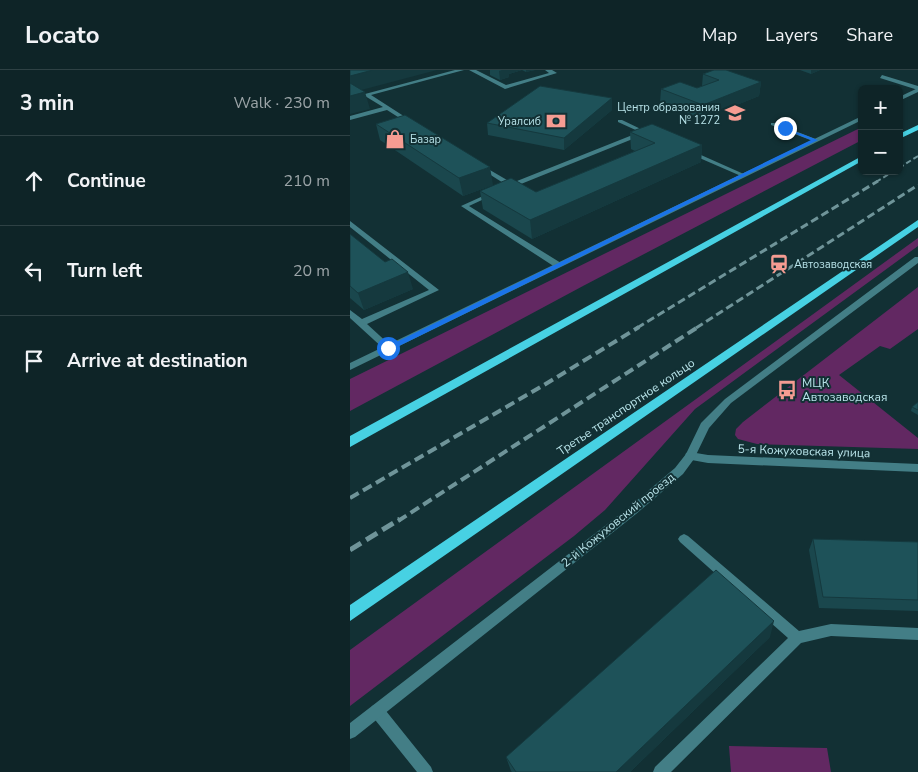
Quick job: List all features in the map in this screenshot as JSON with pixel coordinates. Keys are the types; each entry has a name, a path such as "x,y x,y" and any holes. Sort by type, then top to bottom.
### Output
{"main road":[{"path":"903,136 918,127"},
{"path":"350,442 858,160"},
{"name":"Третье транспортное кольцо","path":"350,614 918,223"}],"street":[{"path":"417,127 367,95 461,70"},
{"path":"472,70 505,87 554,73 548,70"},
{"path":"882,77 918,89"},
{"path":"903,97 918,89"},
{"path":"350,118 387,108"},
{"path":"350,367 858,120"},
{"path":"620,122 653,136"},
{"path":"773,124 815,140"},
{"path":"558,265 464,206 644,132"},
{"path":"687,151 743,175"},
{"path":"472,161 511,186"},
{"path":"350,223 435,290 362,324"},
{"name":"2-й Кожуховский проезд","path":"350,732 632,511 680,471 705,426 728,401 918,259"},
{"path":"350,313 388,348"},
{"name":"5-я Кожуховская улица","path":"690,456 708,459 918,468"},
{"path":"684,539 797,638"},
{"path":"660,772 797,638 831,630 918,634"},
{"path":"377,711 426,772"}],"shaded area":[{"path":"858,129 858,142 350,411 350,379"},
{"path":"918,238 918,246 695,409 605,510 574,536 350,706 350,650"},
{"path":"918,287 918,329 890,349 880,346 839,375 918,438 918,449 757,444 738,439 735,435 736,429 743,422"},
{"path":"729,746 827,748 831,772 731,772"}],"building":[{"path":"350,70 373,70 350,76"},
{"path":"714,70 726,70 761,82 703,105 661,89 680,82 697,88 719,80 703,74"},
{"path":"350,83 365,92 350,96"},
{"path":"540,86 612,98 564,138 487,123"},
{"path":"405,115 490,167 459,178 376,124"},
{"path":"652,124 702,145 530,220 480,191 511,178 536,192 655,143 630,132"},
{"path":"350,234 385,262 392,259 408,272 358,293 350,286"},
{"path":"918,402 918,410 912,407"},
{"path":"813,539 918,542 918,600 823,597"},
{"path":"716,570 774,621 616,772 516,772 506,757"}],"railway":[{"path":"903,165 918,156"},
{"path":"876,182 887,175"},
{"path":"637,328 878,181"},
{"path":"696,328 918,185"},
{"path":"350,498 544,385 639,327"},
{"path":"398,521 698,327"},
{"path":"350,550 400,519"}],"place":[{"name":"Центр образования № 1272","path":"735,113"},
{"name":"Уралсиб","path":"556,121"},
{"name":"Базар","path":"395,139"},
{"name":"Автозаводская","path":"779,264"},
{"name":"МЦК Автозаводская","path":"787,390"}],"route":[{"path":"388,348 815,140 785,128"}]}
